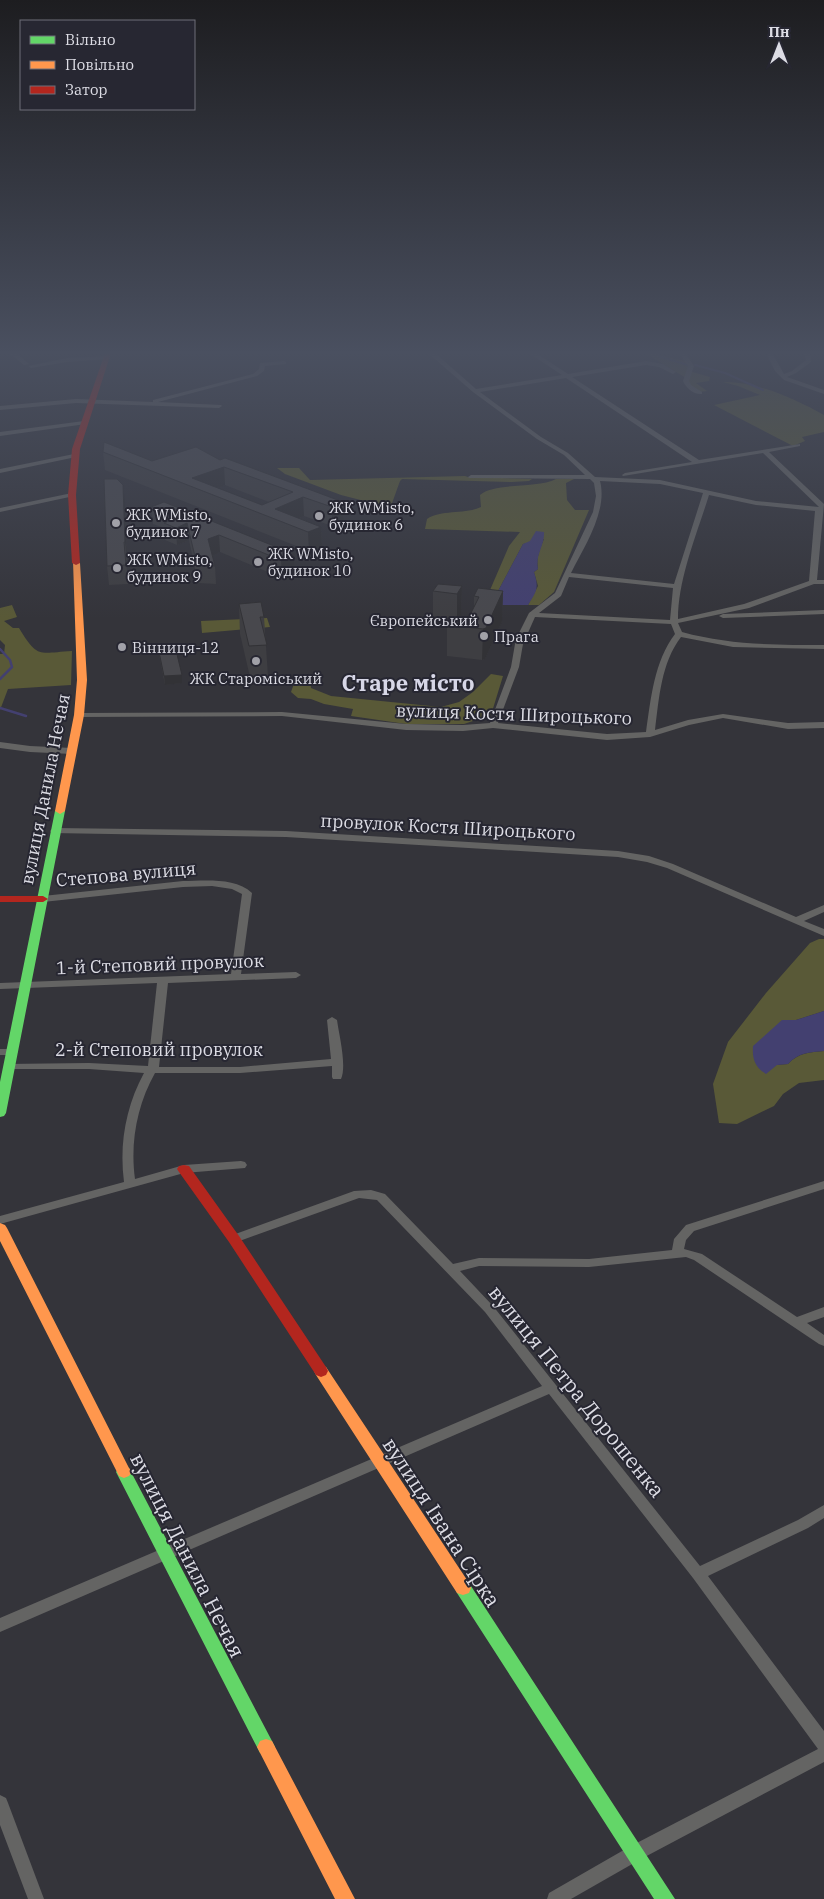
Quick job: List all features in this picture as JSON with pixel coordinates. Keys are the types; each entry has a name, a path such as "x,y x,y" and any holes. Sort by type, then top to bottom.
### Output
{"main road":[{"name":"вулиця Данила Нечая","path":"0,1113 79,715 82,680 72,495 74,456 78,442"},
{"path":"0,899 43,899"},
{"name":"вулиця Івана Сірка","path":"184,1169 234,1240 380,1460 665,1899"},
{"name":"вулиця Данила Нечая","path":"1,1232 345,1899"}],"street":[{"path":"493,725 515,667 519,644 532,615 558,594 596,512 599,496 593,478 566,454 545,442"},
{"path":"666,442 697,462"},
{"path":"604,479 798,445"},
{"path":"764,451 821,504 822,510 813,582"},
{"path":"0,471 74,456"},
{"path":"471,476 593,478 660,482 756,503 822,510"},
{"path":"679,634 674,622 677,586 707,492"},
{"path":"0,510 72,495"},
{"path":"567,575 677,586"},
{"path":"532,615 674,622 746,606 813,582 824,582"},
{"path":"700,616 824,612"},
{"path":"679,634 716,643 742,646 824,647"},
{"path":"650,734 664,660 672,641 679,634"},
{"name":"вулиця Костя Широцького","path":"79,715 302,715 406,727 463,728 493,725 607,737 650,734 688,722 723,716 788,726 824,725"},
{"path":"0,745 72,751"},
{"name":"провулок Костя Широцького","path":"55,831 290,834 618,854 649,859 670,866 824,933"},
{"name":"Степова вулиця","path":"43,899 169,885 212,884 239,888 247,893 247,900 236,976"},
{"path":"796,921 824,908"},
{"name":"1-й Степовий провулок","path":"0,986 296,975"},
{"path":"130,1185 127,1170 128,1137 144,1083 155,1064 163,979"},
{"path":"332,1020 337,1077"},
{"path":"0,1052 13,1052"},
{"name":"2-й Степовий провулок","path":"10,1066 89,1066 151,1070 240,1070 337,1062"},
{"path":"0,1220 184,1169 241,1166"},
{"path":"677,1253 680,1239 690,1228 824,1185"},
{"name":"вулиця Петра Дорошенка","path":"234,1240 358,1194 371,1194 381,1197 489,1309 698,1574 824,1744"},
{"path":"450,1269 479,1262 589,1263 687,1253 698,1257 824,1341"},
{"path":"797,1322 824,1312"},
{"path":"0,1625 550,1388"},
{"path":"698,1574 803,1524 824,1511"},
{"path":"555,1899 635,1853 824,1754"},
{"path":"0,1803 36,1899"}],"shaded area":[{"path":"785,442 804,442 793,446"},
{"path":"277,468 299,468 310,480 465,476 532,479 529,481 512,482 402,479 391,506 384,506 341,495 285,474"},
{"path":"556,479 574,479 566,483 567,500 575,510 589,510 554,592 539,605 528,605 538,586 534,572 538,569 538,557 544,539 523,544 496,595 484,604 509,546 520,532 425,529 427,519 439,514 468,511 481,507 480,495 495,488 538,484"},
{"path":"536,531 544,532 544,537 537,564 538,569 534,572 537,586 533,596 528,605 499,605 496,595 523,544 530,541"},
{"path":"12,605 17,617 4,621 13,628 19,628 35,649 45,653 72,651 71,685 8,689 0,710 0,654 4,654 5,645 0,640 0,608"},
{"path":"267,618 270,627 202,633 201,621"},
{"path":"491,674 503,676 491,715 464,724 406,724 351,716 353,709 324,704 311,699 298,698 291,692 297,675 310,677 311,688 331,696 441,707 459,702 473,692"},
{"path":"824,939 824,1011 796,1020 782,1020 777,1065 788,1064 796,1057 804,1054 824,1051 824,1080 799,1083 783,1094 774,1106 737,1124 719,1123 713,1084 728,1042 766,993 810,943"},
{"path":"824,1011 824,1051 800,1055 788,1064 777,1065 766,1074 759,1069 754,1059 753,1046 782,1020 796,1020"}],"building":[{"path":"104,442 152,461 196,447 220,460 225,458 343,502 332,507 303,497 275,509 321,527 308,532 103,452","holes":["224,467 293,492 262,505 192,478"]},
{"path":"104,479 117,479 123,485 126,565 107,566"},
{"path":"164,502 294,554 281,560 219,535 208,539 215,566 197,565 187,523 176,528 164,523 178,517 151,507"},
{"path":"438,584 462,586 457,594 433,591"},
{"path":"478,588 503,591 486,628 447,625 451,618 468,619 479,597 474,596"},
{"path":"261,602 264,617 260,617 267,645 249,646 239,604"},
{"path":"175,646 182,675 164,676 158,647"}],"waterway":[{"path":"0,649 10,660 12,667 0,679"},
{"path":"0,708 26,716"}],"traffic: fast":[{"path":"0,1113 60,811"},
{"path":"124,1472 266,1747"},
{"path":"463,1588 665,1899"}],"traffic: slow":[{"path":"60,811 79,715 82,680 76,563"},
{"path":"0,1228 124,1472"},
{"path":"321,1371 463,1588"},
{"path":"266,1747 345,1899"}],"traffic: jam":[{"path":"76,563 72,495 76,449 78,442"},
{"path":"0,899 43,899"},
{"path":"184,1169 234,1239 321,1371"}],"place":[{"name":"ЖК WMisto, будинок 6","path":"319,516"},
{"name":"ЖК WMisto, будинок 7","path":"116,523"},
{"name":"ЖК WMisto, будинок 10","path":"258,562"},
{"name":"ЖК WMisto, будинок 9","path":"117,568"},
{"name":"Європейський","path":"488,620"},
{"name":"Прага","path":"484,636"},
{"name":"Вінниця-12","path":"122,647"},
{"name":"ЖК Староміський","path":"256,661"}],"district":[{"name":"Старе місто","path":"408,682"}]}
